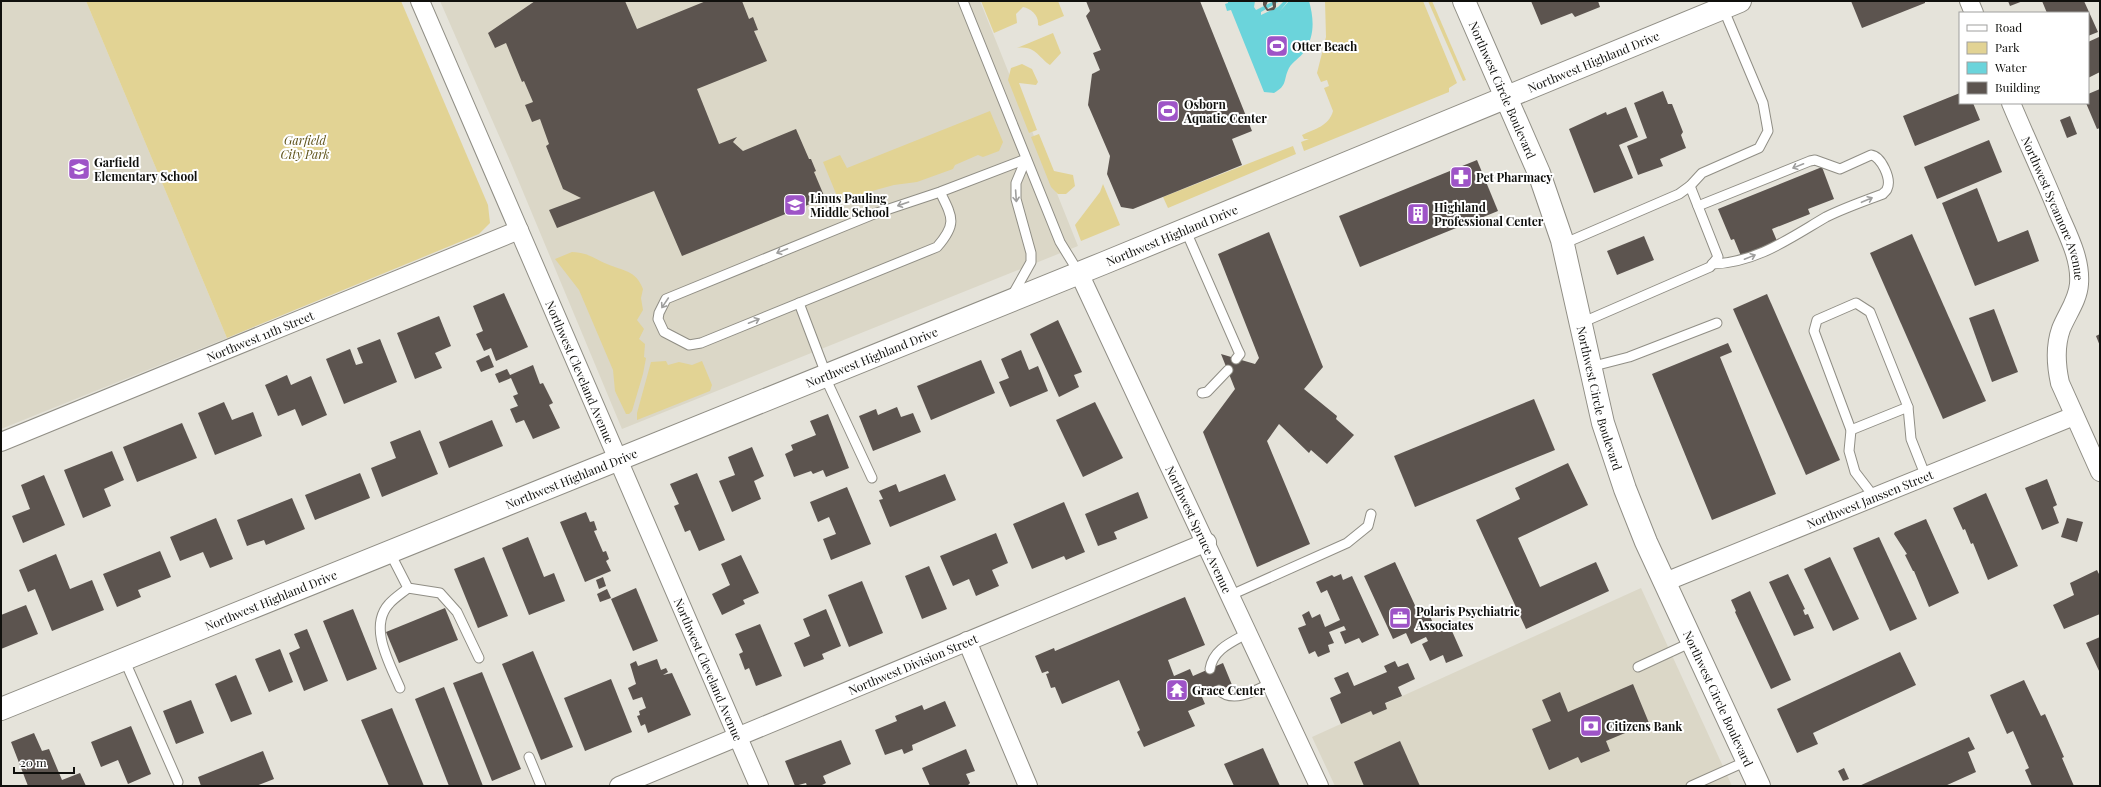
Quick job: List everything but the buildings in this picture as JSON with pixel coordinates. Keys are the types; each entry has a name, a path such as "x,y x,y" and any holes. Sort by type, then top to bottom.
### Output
{"street":[{"name":"Northwest Cleveland Avenue","path":"420,1 759,786"},
{"name":"Northwest Circle Boulevard","path":"1464,1 1539,173 1563,244 1608,442 1646,542 1759,786"},
{"path":"1969,1 1974,12"},
{"name":"Northwest Highland Drive","path":"1,709 617,458 1079,273 1731,4"},
{"name":"Northwest Sycamore Avenue","path":"2011,104 2037,160 2078,263 2079,284 2076,298 2061,330 2057,345 2057,368 2060,383 2100,472"},
{"name":"Northwest 11th Street","path":"1,442 475,250 519,230"},
{"name":"Northwest Spruce Avenue","path":"1079,273 1319,786"},
{"name":"Northwest Janssen Street","path":"1665,582 2074,416"},
{"name":"Northwest Division Street","path":"619,786 1206,542"},
{"path":"967,642 1028,786"}],"lane":[{"path":"963,1 1060,242 1079,273"},
{"path":"1563,244 1679,194 1690,186 1702,173 1759,148 1768,131 1763,103 1731,4"},
{"path":"1698,206 1815,160 1840,169 1871,156 1875,156 1879,158 1888,181 1888,189 1883,194 1828,217 1784,244 1740,262 1712,264"},
{"path":"940,192 952,220 949,233 937,247 701,342 689,345 664,332 658,320 659,313 666,299 874,214 940,192 1026,158"},
{"path":"1010,301 1031,262 1031,253 1016,199 1016,184 1026,158"},
{"path":"1580,323 1710,267 1718,257 1690,186"},
{"path":"1185,229 1240,354 1236,359"},
{"path":"799,303 825,375 872,478"},
{"path":"1875,498 1855,472 1849,451 1851,430 1814,331 1817,320 1856,303 1870,312 1908,407 1911,439 1926,477"},
{"path":"1590,367 1629,357 1718,323"},
{"path":"1202,393 1207,392 1228,370"},
{"path":"1851,430 1908,407"},
{"path":"1230,594 1347,543 1368,526 1371,514"},
{"path":"389,551 408,588"},
{"path":"400,688 383,649 380,622 388,605 408,588 440,593 457,612 479,658"},
{"path":"1210,668 1211,660 1219,650 1248,633"},
{"path":"1638,667 1692,642"},
{"path":"124,659 178,782"},
{"path":"1219,690 1223,694 1234,696 1247,694 1271,683"},
{"path":"529,756 541,786"},
{"path":"1691,786 1747,761"}],"shaded area":[{"name":"Garfield Elementary School","path":"1,1 86,1 227,338 1,429"},
{"name":"Linus Pauling Middle School","path":"440,1 980,1 1078,246 622,429 511,163"},
{"path":"1641,588 1732,786 1335,786 1312,737"}],"green space":[{"name":"Garfield City Park","path":"86,1 401,1 488,205 490,223 479,234 227,338"},
{"path":"981,1 1058,1 1064,16 1040,26 1038,25 1036,15 1029,9 1023,7 1016,14 1017,23 994,33"},
{"path":"1325,1 1423,1 1457,83 1449,88 1449,92 1304,151 1301,142 1309,139 1304,139 1302,135 1325,124 1333,111 1324,88 1329,86 1327,80 1321,82 1317,73 1326,37"},
{"path":"1428,1 1432,1 1466,80 1463,81"},
{"path":"1053,33 1061,53 1050,65 1032,50 1028,48 1017,48"},
{"path":"1022,64 1032,69 1038,82 1036,85 1019,83 1037,130 1029,133 1008,80 1011,68"},
{"path":"990,111 1003,142 999,151 983,157 978,155 955,165 953,169 917,182 894,185 872,191 842,203 839,201 823,162 840,155 847,168"},
{"path":"1039,134 1054,171 1073,175 1075,186 1066,194 1058,194 1051,187 1031,137"},
{"path":"1293,146 1296,154 1168,208 1163,197"},
{"path":"1103,184 1120,225 1081,241 1075,225 1100,192"},
{"path":"572,252 587,255 628,272 637,278 643,289 641,298 643,310 637,320 644,329 639,339 645,344 644,357 646,358 632,411 629,414 626,414 615,391 613,370 579,290 555,259"},
{"path":"666,361 668,365 679,362 692,365 702,361 712,385 710,391 637,420 637,413 651,362"}],"water":[{"name":"Otter Beach","path":"1228,1 1255,1 1254,7 1256,10 1274,1 1280,1 1261,12 1261,15 1278,7 1284,1 1288,1 1280,11 1289,1 1309,1 1313,21 1312,34 1308,46 1301,56 1292,63 1287,72 1283,85 1274,93 1264,92 1231,10 1227,11 1225,4 1228,3"}],"place":[{"name":"Otter Beach","path":"1277,46"},
{"name":"Osborn Aquatic Center","path":"1168,111"},
{"name":"Garfield Elementary School","path":"79,169"},
{"name":"Pet Pharmacy","path":"1461,177"},
{"name":"Linus Pauling Middle School","path":"795,205"},
{"name":"Highland Professional Center","path":"1418,214"},
{"name":"Polaris Psychiatric Associates","path":"1400,618"},
{"name":"Grace Center","path":"1177,690"},
{"name":"Citizens Bank","path":"1591,726"}]}
